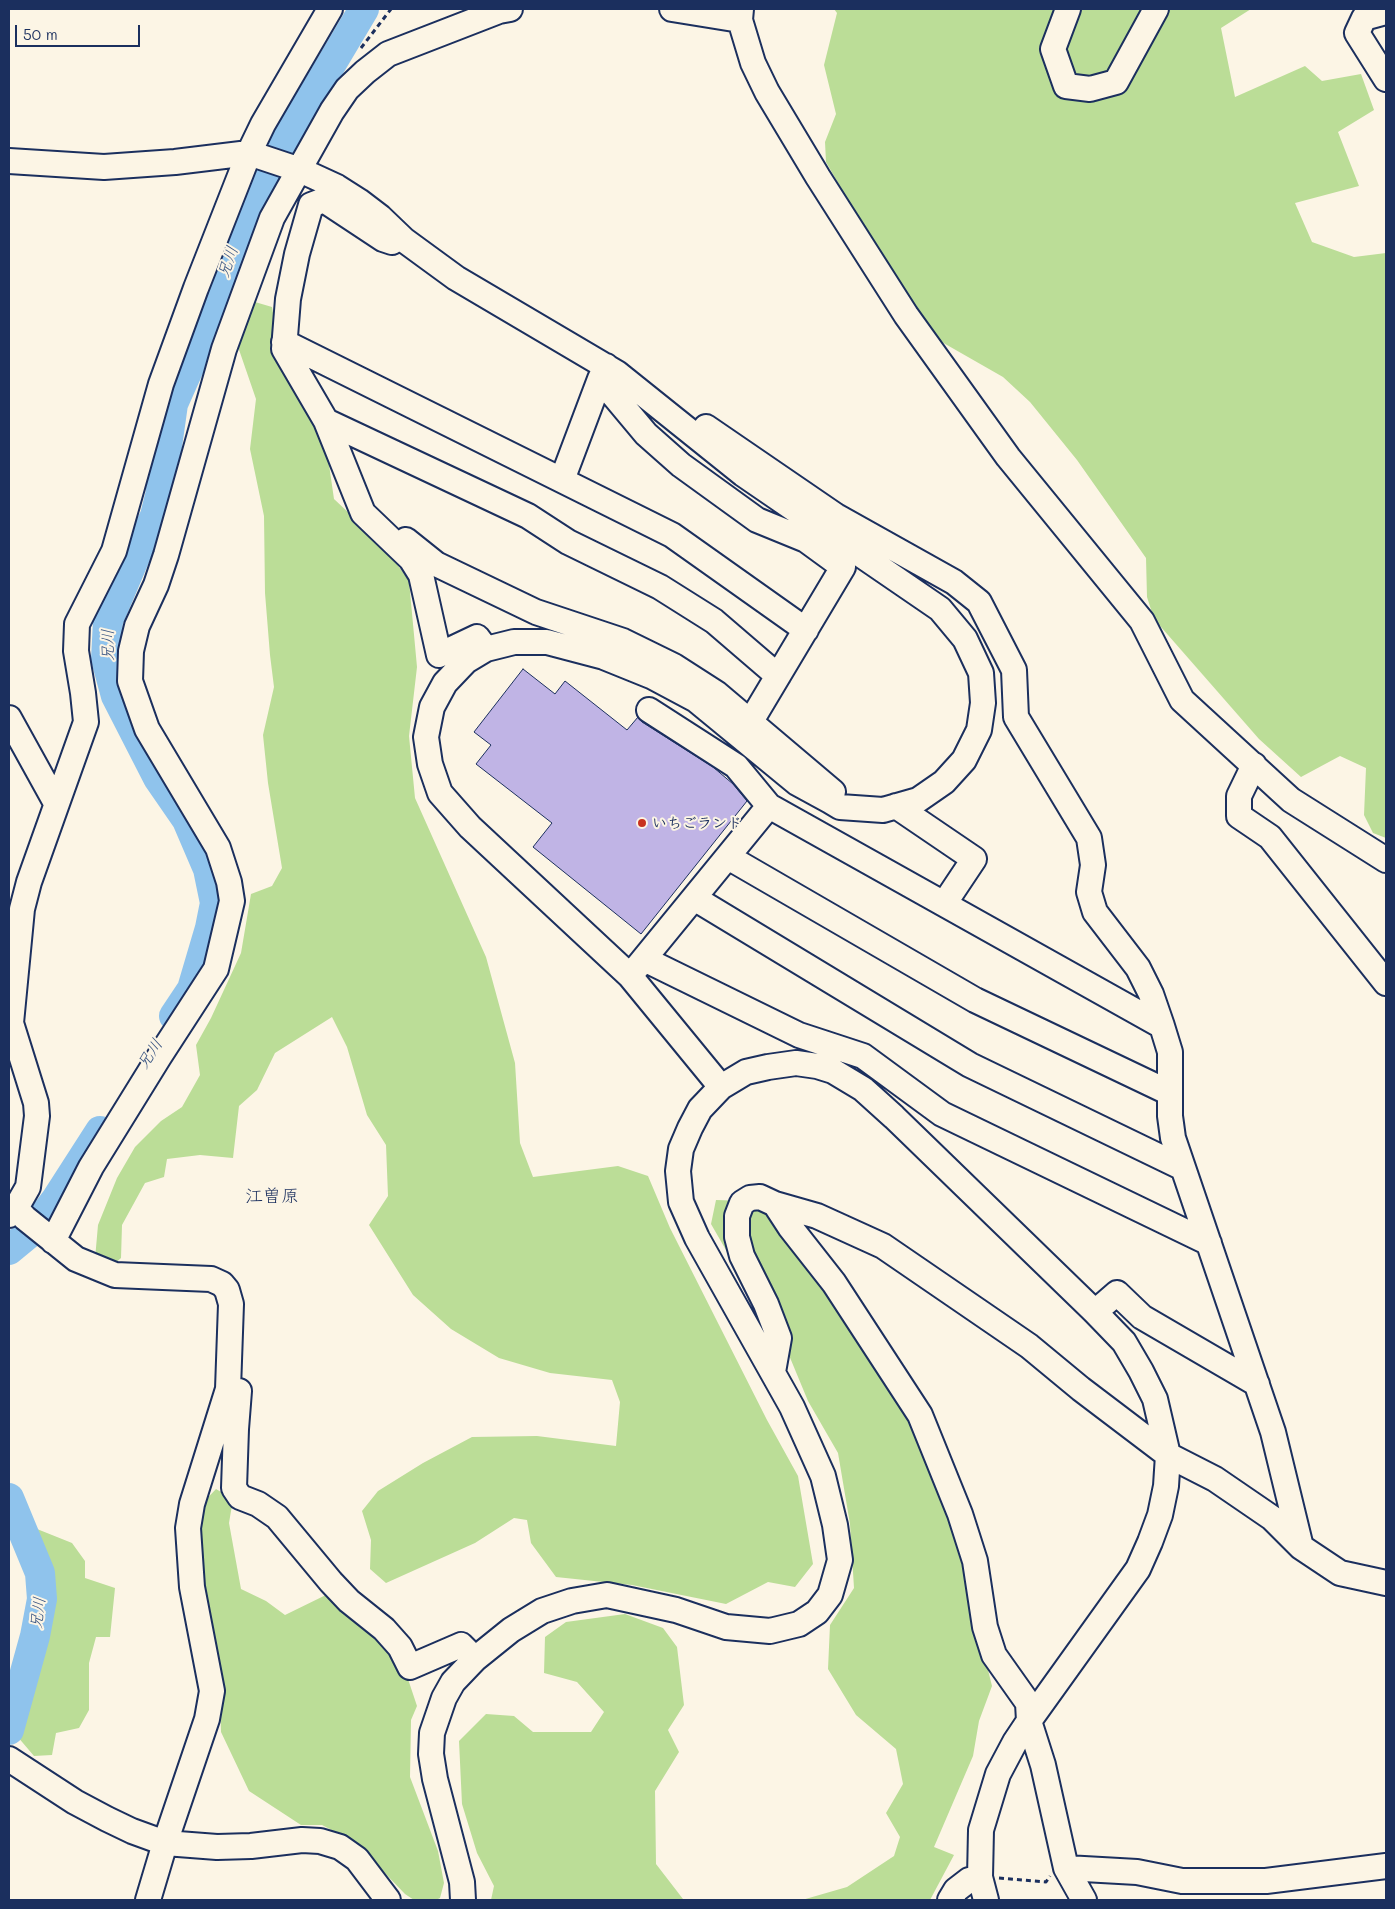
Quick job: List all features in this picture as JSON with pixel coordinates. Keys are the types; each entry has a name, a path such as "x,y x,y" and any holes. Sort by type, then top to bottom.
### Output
{"street":[{"path":"148,1900 207,1718 212,1691 192,1588 188,1528 192,1504 228,1390 231,1304 227,1290 222,1284 210,1279 116,1275 76,1258 17,1214 28,1187 37,1116 36,1102 10,1023 22,909 56,803 86,722 84,693 76,651 77,624 114,551 161,384 254,154 263,124 330,9"},
{"path":"53,1241 91,1167 216,969 232,901 229,882 218,848 148,729 130,681 131,651 137,626 156,585 166,555 224,349 272,218 332,111 348,89 365,72 388,54 499,11 510,9"},
{"path":"672,9 741,15 753,63 768,92 818,177 906,315 1008,457 1142,621 1182,700 1291,800 1386,860"},
{"path":"1068,9 1052,48 1066,86 1090,89 1116,82 1156,9"},
{"path":"1386,12 1364,18 1357,33 1386,79"},
{"path":"9,161 104,167 254,154 300,170 337,187 380,217 404,240 456,278 672,417 819,538 940,609 965,638 981,673 983,703 979,730 964,760 944,782 918,800 883,810 840,806 830,801 798,783 696,700 651,676 604,657 546,642 514,642 486,649 466,661 445,683 432,707 426,738 430,764 440,793 470,827 637,967 721,1087"},
{"path":"456,278 452,282 324,200 312,205 297,254 288,299 284,349 326,421 363,514 411,559 421,575 439,654 477,637 486,649"},
{"path":"284,342 672,535 806,630"},
{"path":"562,480 603,373"},
{"path":"603,373 646,434 681,465 757,520 806,540 819,538"},
{"path":"672,417 703,424 836,516 954,582 979,602 1014,670 1016,717 1089,838 1093,865 1089,892 1095,912 1138,968 1151,994 1162,1026 1170,1052 1170,1116 1173,1138 1273,1432 1301,1547"},
{"path":"326,421 528,516 568,542 660,587 714,621 778,676"},
{"path":"358,501 436,564 536,612 623,641 674,666 716,693 833,790 830,801"},
{"path":"751,722 843,567 819,538"},
{"path":"649,710 736,766 769,806 1162,1026"},
{"path":"9,718 56,803"},
{"path":"1254,765 1239,796 1240,816 1270,837 1386,983"},
{"path":"637,967 769,806"},
{"path":"896,806 974,859 944,904"},
{"path":"728,857 975,1000 1170,1093"},
{"path":"694,898 970,1065 1184,1168"},
{"path":"637,967 799,1035 863,1056 942,1114 1209,1243"},
{"path":"462,1899 462,1882 435,1779 431,1754 432,1732 444,1698 453,1682 475,1659 511,1630 542,1611 572,1600 607,1595 676,1610 726,1627 770,1631 799,1624 817,1612 830,1595 840,1560 835,1525 823,1476 792,1407 697,1238 681,1202 678,1171 681,1149 690,1128 700,1109 721,1087 746,1072 796,1063 817,1066 833,1071 863,1089 1124,1342 1141,1370 1155,1399 1168,1455 1166,1486 1160,1515 1138,1569 1029,1721 998,1774 981,1830 980,1877 986,1900"},
{"path":"773,1372 779,1338 766,1304 742,1256 737,1237 737,1216 742,1204 750,1198 760,1197 775,1204 818,1216 883,1246 1028,1346 1168,1455 1215,1479 1272,1518 1301,1547 1340,1573 1386,1583"},
{"path":"775,1204 790,1227 834,1283 920,1415 960,1514 976,1561 986,1627 994,1654 1028,1703 1029,1721 1043,1766 1066,1868 1084,1900"},
{"path":"1095,1312 1117,1293 1142,1317 1257,1384"},
{"path":"228,1390 239,1391 234,1488 240,1497 258,1504 277,1517 349,1601 384,1629 400,1647 410,1666 461,1645 475,1659"},
{"path":"9,1759 75,1802 132,1831 165,1843 217,1847 251,1846 302,1840 320,1841 340,1847 357,1859 388,1900"},
{"path":"1066,1868 1137,1872 1182,1880 1266,1882 1386,1866"},
{"path":"950,1900 956,1890 962,1885 969,1880 980,1877"}],"path":[{"path":"980,1877 1046,1882 1055,1868 1066,1868"}],"green space":[{"path":"834,9 1251,9 1221,28 1235,97 1305,66 1322,81 1361,74 1374,110 1338,132 1359,186 1295,203 1312,242 1354,257 1386,253 1386,838 1373,833 1364,815 1366,768 1340,756 1301,777 1259,739 1154,619 1147,597 1146,558 1077,460 1030,402 1003,377 933,337 872,242 826,162 825,142 836,114 824,65 837,13"},
{"path":"255,302 272,307 280,354 324,430 334,499 384,546 409,581 417,667 409,736 415,798 486,957 515,1063 520,1143 533,1177 618,1166 648,1176 670,1228 767,1420 798,1476 813,1564 795,1587 768,1582 726,1604 632,1585 556,1577 531,1543 527,1520 514,1518 475,1543 386,1583 370,1569 371,1540 362,1511 378,1491 423,1463 472,1437 537,1436 616,1446 620,1402 612,1380 550,1373 499,1358 451,1329 413,1295 369,1225 388,1196 386,1145 367,1115 347,1047 332,1017 275,1053 257,1090 239,1106 233,1158 200,1155 167,1159 164,1177 145,1183 122,1225 121,1258 111,1267 95,1259 98,1225 117,1178 135,1147 161,1121 182,1107 200,1075 196,1045 211,1018 241,953 251,894 272,886 282,868 268,783 263,735 274,687 265,593 264,516 250,449 256,399 236,341"},
{"path":"716,1200 746,1201 767,1207 901,1389 955,1501 980,1638 992,1686 979,1721 973,1756 934,1847 954,1855 930,1900 802,1900 847,1887 894,1856 900,1837 886,1813 903,1784 896,1749 856,1715 828,1669 830,1625 854,1588 850,1524 838,1453 808,1401 774,1319 734,1264 711,1224"},
{"path":"216,1489 233,1499 229,1523 241,1589 266,1601 285,1615 332,1592 400,1655 417,1706 411,1720 410,1777 438,1851 444,1883 440,1898 436,1900 414,1900 405,1894 355,1842 322,1825 301,1825 249,1791 221,1732 219,1662 203,1598 199,1507"},
{"path":"37,1529 72,1543 85,1561 85,1578 115,1588 110,1637 96,1637 89,1663 89,1710 79,1728 56,1733 52,1755 34,1756 17,1736 37,1669 49,1616 50,1574 34,1543"},
{"path":"625,1614 663,1628 677,1647 684,1705 668,1730 679,1752 655,1791 656,1864 683,1899 686,1900 491,1900 494,1886 477,1853 462,1804 459,1741 486,1714 514,1716 533,1732 591,1732 604,1712 577,1682 544,1673 545,1637 566,1622"}],"building":[{"name":"いちごランド","path":"523,669 555,694 565,681 627,730 638,717 642,722 713,767 733,784 747,801 641,934 533,847 552,823 476,764 491,745 474,732"}],"waterway":[{"name":"兄川","path":"174,1016 192,989 210,928 215,903 208,869 187,820 158,778 116,696 106,659 108,621 135,557 155,516 160,496 173,404 205,332 236,237 270,167 364,9"},
{"name":"兄川","path":"9,1250 32,1231 55,1201 100,1131"},
{"name":"兄川","path":"9,1498 40,1573 42,1599 35,1636 9,1730"}],"place":[{"name":"いちごランド","path":"642,823"}],"district":[{"name":"江曽原","path":"272,1196"}]}
